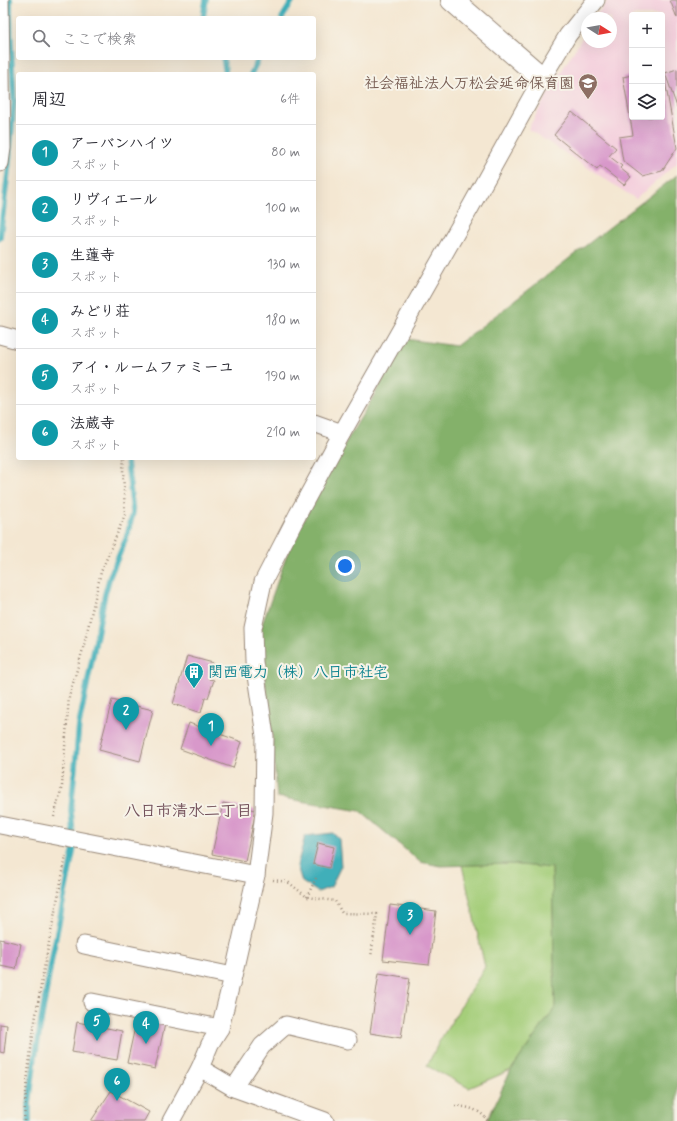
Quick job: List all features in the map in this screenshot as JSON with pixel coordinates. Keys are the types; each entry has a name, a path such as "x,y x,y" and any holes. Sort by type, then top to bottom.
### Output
{"street":[{"path":"0,0 2,148 0,163"},
{"path":"452,0 542,78"},
{"path":"171,1121 200,1068 210,1044 220,1028 233,976 262,877 265,736 254,662 253,628 263,582 342,433 542,78 568,35 596,0"},
{"path":"0,336 16,340"},
{"path":"316,424 342,433"},
{"path":"0,824 262,877"},
{"path":"84,944 233,976"},
{"path":"92,1002 220,1028"},
{"path":"234,1088 262,1046 286,1025 348,1040"},
{"path":"200,1068 234,1088 325,1121"}],"path":[{"path":"24,1121 31,1050 64,837 62,786 69,697 84,649 101,572 125,515 124,460"},
{"path":"262,877 288,882 307,897 334,900 342,913 377,914 371,957"},
{"path":"307,897 316,878"},
{"path":"455,1106 468,1107 483,1114 488,1121"}],"shaded area":[{"name":"社会福祉法人万松会延命保育園","path":"608,0 677,0 677,163 636,199 528,129 581,40 581,48 617,48 617,12 599,12"}],"green space":[{"path":"677,175 677,1121 487,1121 511,1070 555,1008 552,868 509,864 441,866 420,862 360,811 277,797 272,736 259,633 289,549 330,468 406,339 456,346"},
{"path":"509,864 552,867 555,1008 511,1070 469,1088 427,1066 439,1042 485,967 462,865"}],"water":[{"path":"333,833 339,839 341,866 331,887 318,892 302,882 297,866 305,836"}],"building":[{"path":"670,0 677,0 677,18"},
{"path":"677,69 677,107 665,73"},
{"path":"629,76 629,112 623,77"},
{"path":"665,81 677,148 662,171 642,176 623,161 619,137 633,135 630,120 665,120"},
{"path":"572,112 616,148 609,156 622,166 620,168 631,177 624,185 600,166 597,170 554,135"},
{"name":"関西電力（株）八日市社宅","path":"187,656 213,663 209,679 214,680 208,698 205,698 201,713 173,704"},
{"path":"112,700 153,710 140,761 99,750"},
{"path":"189,723 242,742 233,768 180,749"},
{"path":"223,803 256,810 245,861 212,854"},
{"path":"318,843 334,847 329,868 313,864"},
{"path":"390,905 436,911 429,965 383,960"},
{"path":"0,939 21,944 16,969 0,966"},
{"path":"379,973 410,978 401,1038 370,1033"},
{"path":"137,1018 165,1024 155,1069 127,1063"},
{"path":"77,1022 122,1031 117,1060 72,1052"},
{"path":"0,1024 7,1025 4,1053 0,1052"},
{"path":"111,1091 149,1112 144,1121 91,1121"}],"waterway":[{"path":"0,238 9,164 14,101 10,0"},
{"path":"203,16 206,0"},
{"path":"283,16 293,0"},
{"path":"223,60 226,72"},
{"path":"252,72 258,60"},
{"path":"29,1121 29,1105 35,1057 53,952 74,848 71,810 79,725 105,594 110,576 126,539 133,513 127,460"}],"place":[{"name":"社会福祉法人万松会延命保育園","path":"588,100"},
{"name":"関西電力（株）八日市社宅","path":"194,689"},
{"name":"リヴィエール","path":"126,730"},
{"name":"アーバンハイツ","path":"211,746"},
{"name":"生蓮寺","path":"410,935"},
{"name":"アイ・ルームファミーユ","path":"97,1041"},
{"name":"みどり荘","path":"146,1044"},
{"name":"法蔵寺","path":"117,1101"}],"district":[{"name":"八日市清水二丁目","path":"188,810"}]}
